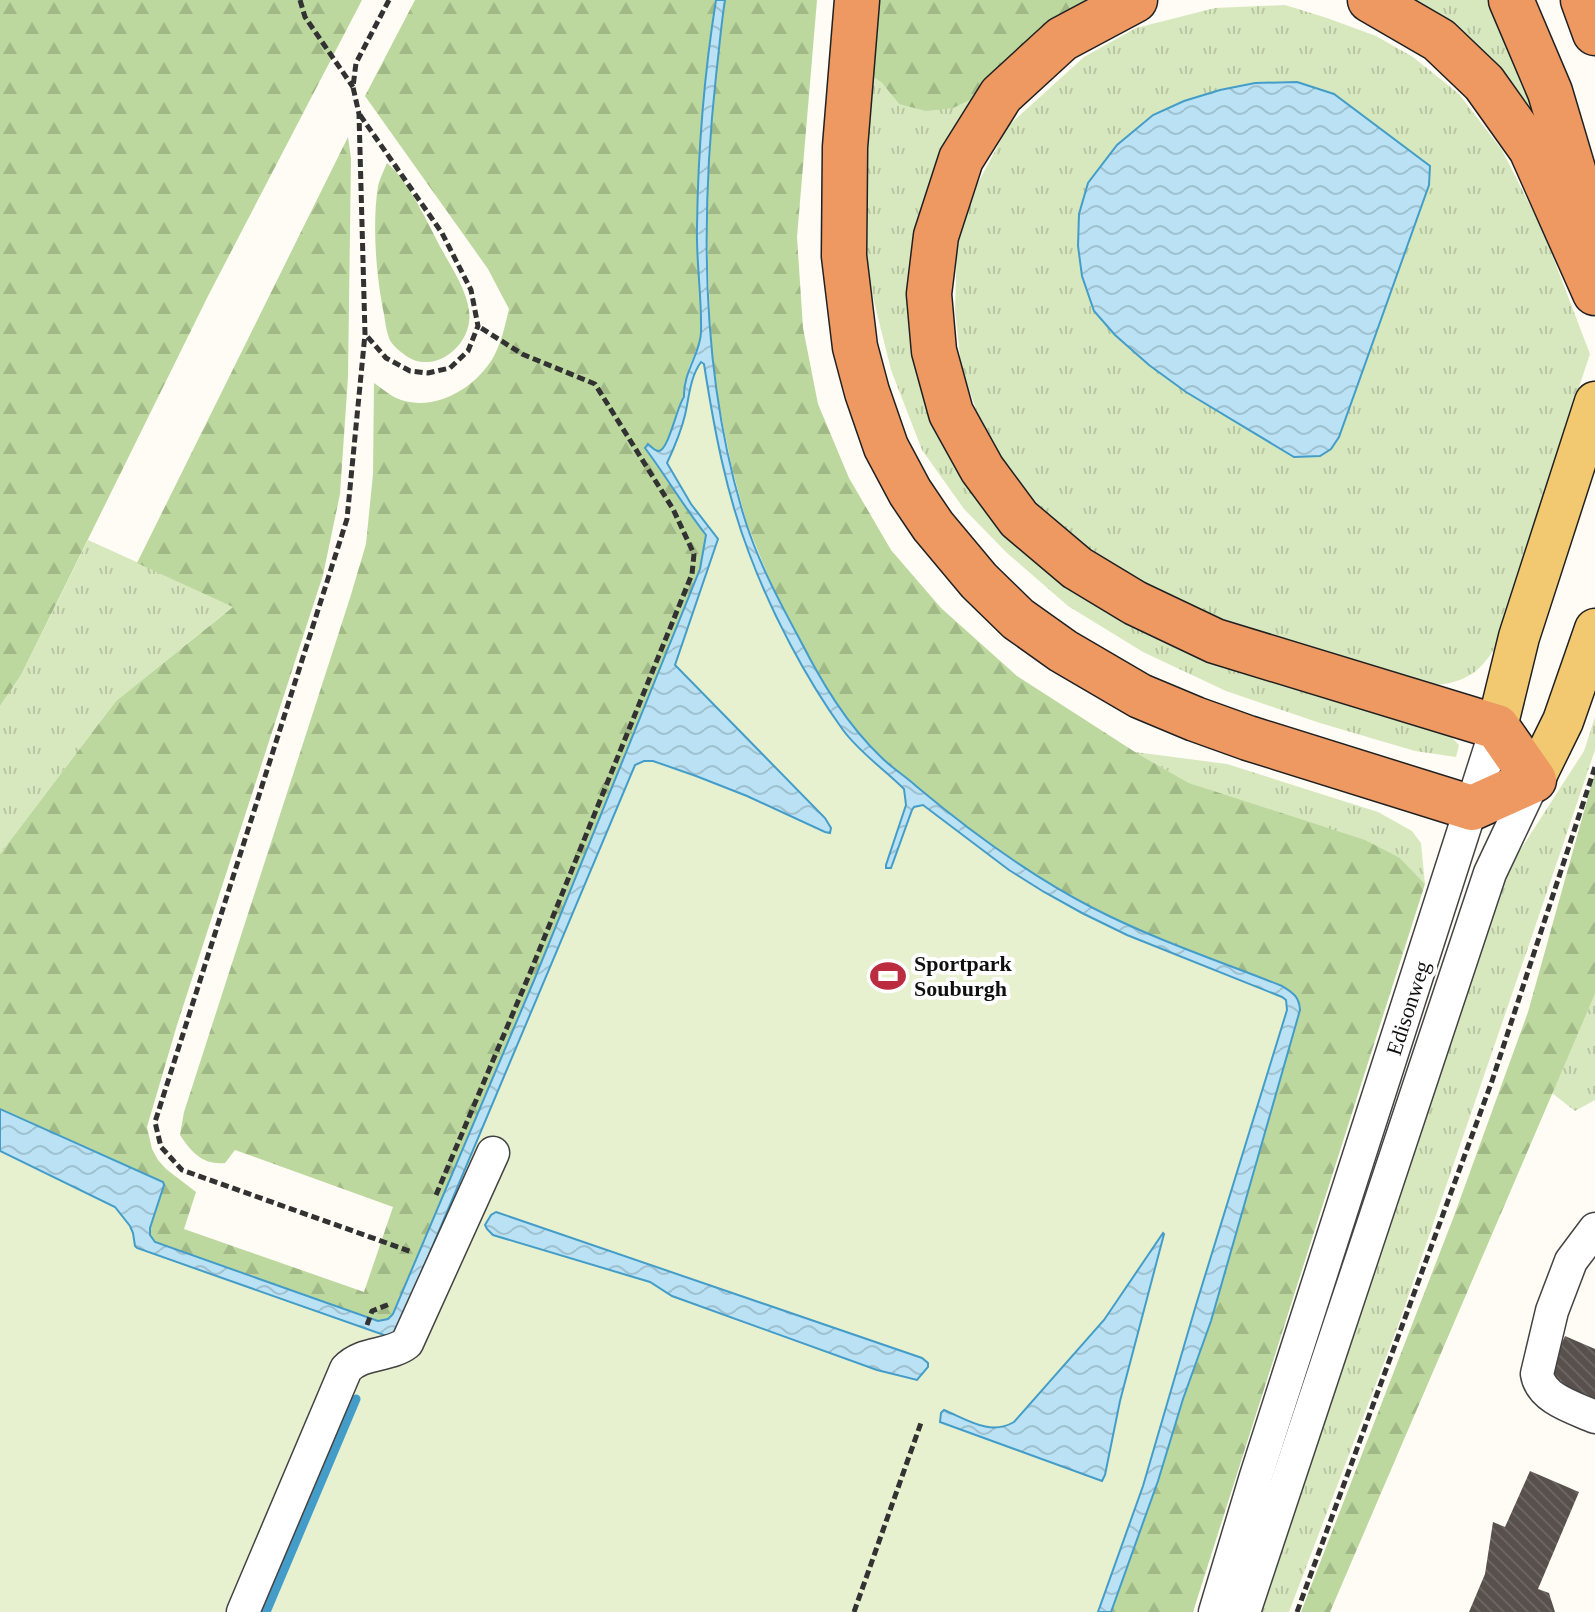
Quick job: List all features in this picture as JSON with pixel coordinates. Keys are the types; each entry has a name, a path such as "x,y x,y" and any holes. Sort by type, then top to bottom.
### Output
{"highway":[{"path":"857,0 845,147 844,256 855,347 886,447 933,526 979,581 1018,619 1063,651 1140,696 1195,719 1472,808 1534,780 1497,727 1215,641 1135,603 1077,568 1019,519 982,469 951,413 934,351 929,294 936,236 961,159 1001,95 1062,39 1135,0"},
{"path":"1370,0 1439,40 1484,83 1531,149 1595,293"},
{"path":"1511,0 1550,92 1595,244"},
{"path":"1583,0 1595,33"}],"main road":[{"name":"Edisonweg","path":"1497,727 1519,637 1595,402"},
{"name":"Edisonweg","path":"1534,780 1563,721 1595,629"}],"street":[{"name":"Edisonweg","path":"1215,1612 1497,727"},
{"name":"Edisonweg","path":"1244,1612 1490,873 1534,780"},
{"path":"243,1612 346,1369 363,1357 399,1349 407,1343 493,1153"},
{"path":"1595,1229 1571,1261 1552,1311 1537,1374 1539,1384 1549,1395 1595,1417"}],"path":[{"path":"300,0 305,17 353,87"},
{"path":"389,0 356,63 353,87 359,114 365,334 347,519 155,1122 161,1147 182,1170 412,1252 406,1265"},
{"path":"359,114 442,233 471,290 478,326 468,351 450,368 428,373 410,371 386,358 365,334"},
{"path":"431,1208 692,574 694,554 673,509 595,384 522,354 478,326"},
{"path":"1297,1612 1492,1081 1595,767"},
{"path":"372,1311 390,1304 395,1291"},
{"path":"854,1612 922,1420"}],"green space":[{"path":"0,0 362,0 208,296 21,675 0,706"},
{"path":"415,0 716,0 697,230 702,336 689,367 684,397 664,447 655,451 650,445 645,448 706,535 700,569 535,978 393,1314 388,1319 378,1321 155,1242 150,1228 163,1182 0,1109 0,854 116,701 233,607 137,563 348,137 351,158 348,377 340,494 323,575 177,1025 147,1127 158,1160 196,1192 184,1229 364,1292 393,1207 235,1150 225,1163 204,1160 180,1135 184,1112 366,544 373,474 374,383 394,397 408,402 423,403 451,396 476,379 494,356 509,309 488,269 365,96"},
{"path":"725,0 817,0 797,237 803,328 818,404 849,478 891,550 941,608 1017,676 1135,752 1189,783 1365,840 1400,858 1425,884 1193,1612 1111,1612 1211,1321 1299,1001 1094,909 1033,875 988,844 881,758 845,717 813,665 775,593 747,524 718,400 711,348 707,234 709,137"},
{"path":"872,0 1098,0 982,94 953,108 926,111 899,104 882,83 865,71"},
{"path":"1384,0 1495,0 1543,129"},
{"path":"1285,5 1376,36 1413,57 1459,94 1502,150 1543,231 1590,354 1551,471 1503,633 1480,667 1451,683 1422,686 1224,620 1130,577 1061,528 1007,472 983,430 961,365 955,310 957,245 978,183 1009,125 1084,57 1136,28 1215,8"},
{"path":"865,71 882,83 899,104 982,94 914,311 1016,539 1445,730 1459,745 1456,757 1415,751 1320,723 1226,691 1143,652 1068,606 1007,553 964,509 922,450 891,370 865,265"},
{"path":"387,163 418,204 468,303 469,323 459,345 450,354 428,362 416,361 405,355 392,343 387,332 375,233 378,186"},
{"name":"Sportpark Souburgh","path":"701,362 704,364 733,507 767,599 802,667 843,730 864,754 904,789 906,805 886,868 891,868 912,810 923,805 1009,870 1082,913 1127,935 1286,1000 1287,1010 1143,1486 1098,1612 0,1612 0,1151 115,1207 130,1226 134,1243 144,1251 389,1336 407,1307 635,765 653,761 747,796 825,832 831,828 825,818 675,665 718,540 691,504 667,463 685,415 692,381"},
{"path":"88,540 234,606 116,701 0,854 0,706 21,675"},
{"path":"1595,717 1595,750 1533,933 1399,1323 1289,1612 1251,1612 1331,1396 1508,869 1584,751"},
{"path":"1135,752 1227,764 1378,812 1412,831 1421,843 1425,884 1400,858 1189,783"},
{"path":"1595,772 1595,994 1330,1612 1301,1612 1454,1216 1528,1012"},
{"path":"1595,994 1595,1100 1575,1111 1552,1093"}],"water":[{"path":"716,0 725,0 711,132 707,245 708,301 720,414 731,469 751,538 816,670 846,716 882,758 1002,852 1046,882 1116,919 1282,986 1295,995 1299,1005 1211,1321 1111,1612 1098,1612 1143,1486 1287,1010 1286,1000 1127,935 1082,913 1009,870 923,805 912,810 891,868 886,868 906,805 904,789 864,754 843,730 803,667 779,621 749,553 727,484 704,364 701,362 692,381 685,415 667,463 691,504 718,539 675,665 825,818 831,828 830,833 747,796 653,761 635,765 394,1333 384,1335 137,1248 130,1226 115,1207 0,1151 0,1109 163,1182 150,1228 155,1242 378,1321 388,1319 393,1314 535,978 700,569 706,535 645,448 648,444 659,451 666,443 684,397 686,379 700,340 697,240 699,170 705,85"},
{"path":"1297,82 1334,94 1430,166 1429,185 1339,437 1331,449 1320,456 1294,457 1186,392 1115,335 1094,311 1082,276 1078,246 1079,214 1088,183 1117,145 1153,115 1220,90 1255,83"},
{"path":"496,1212 922,1358 928,1367 917,1380 877,1370 672,1296 650,1282 493,1235 485,1225"},
{"path":"1163,1233 1102,1481 940,1422 944,1410 988,1427 1014,1422 1104,1320"}],"building":[{"path":"1565,1336 1595,1349 1595,1405 1558,1388 1561,1381 1548,1375"},
{"path":"1530,1471 1579,1492 1538,1589 1549,1593 1555,1612 1469,1612 1485,1574 1493,1522 1505,1527"}],"waterway":[{"path":"266,1612 356,1399"}],"place":[{"name":"Sportpark Souburgh","path":"888,976"}]}
